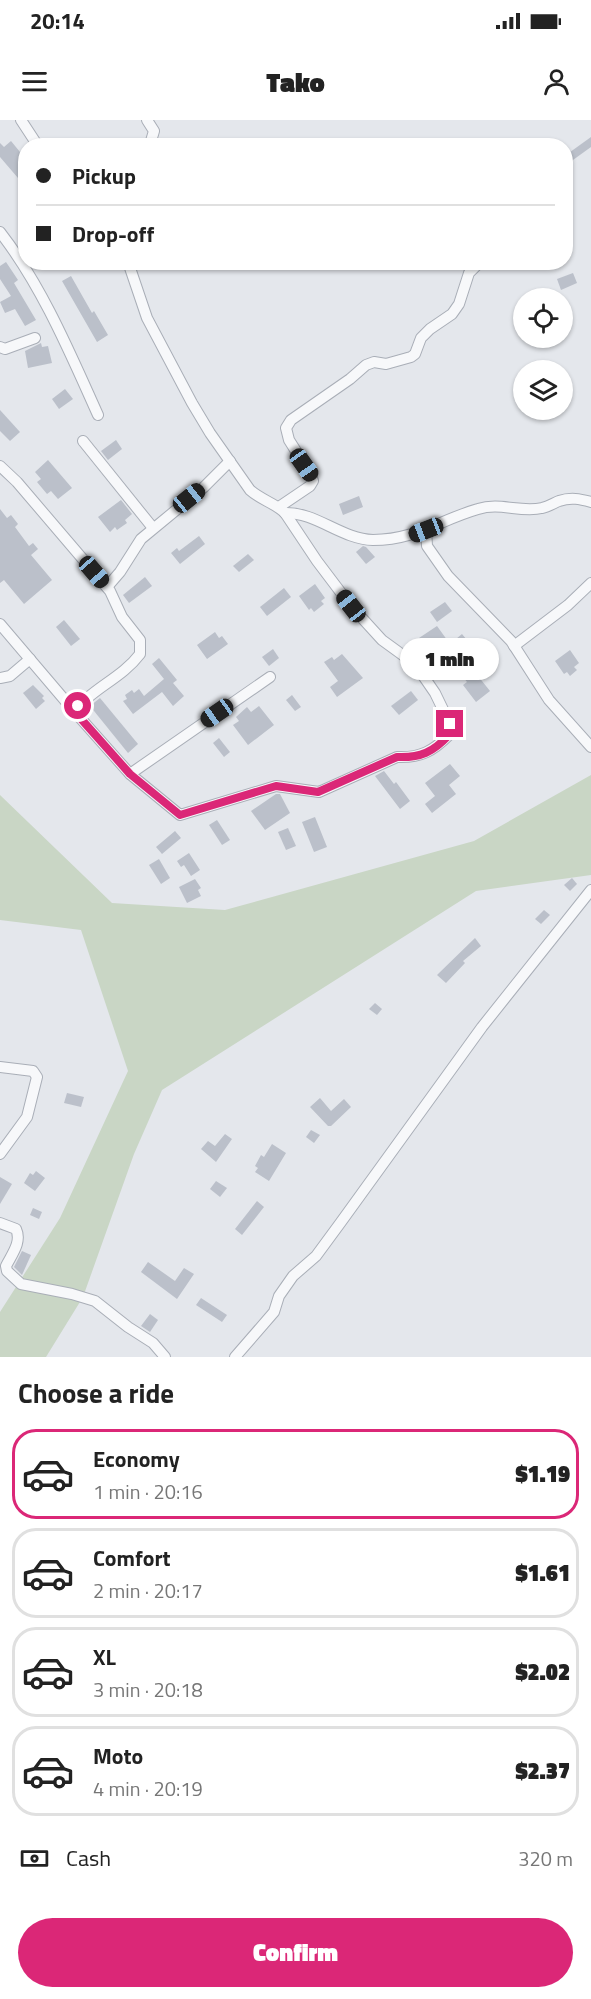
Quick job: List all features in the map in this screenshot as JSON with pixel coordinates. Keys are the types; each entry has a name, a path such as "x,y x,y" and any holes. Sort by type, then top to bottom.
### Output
{"street":[{"path":"21,120 33,138"},
{"path":"147,120 154,131 152,138"},
{"path":"0,232 18,259"},
{"path":"25,270 58,327 98,415"},
{"path":"131,270 147,318 210,433 250,490 282,510 298,513 339,532 371,540 410,536 479,508 499,506 528,510 544,508 571,498 591,502"},
{"path":"282,510 313,482 289,440 286,428 291,420 350,379 366,365 374,362 386,364 415,354 421,338 452,314 459,304 472,270"},
{"path":"0,347 5,349 36,338"},
{"path":"83,441 153,528"},
{"path":"107,587 120,572 141,539 204,487 230,461"},
{"path":"0,466 17,482 107,587 122,617 140,640 140,654 116,678 88,695 74,711"},
{"path":"0,624 130,774 180,815 276,786 318,792 397,757 411,758 436,749 449,735 450,724 435,693 415,664 382,640 351,606 282,510"},
{"path":"426,530 427,546 448,576 514,646 549,700 591,747"},
{"path":"514,646 568,605 591,583"},
{"path":"0,678 10,676 30,659"},
{"path":"130,774 270,677"},
{"path":"236,1357 274,1312 279,1296 293,1276 316,1256 335,1231 482,1027 591,890"},
{"path":"0,1067 33,1071 37,1077 27,1118 0,1154"},
{"path":"0,1223 16,1229 19,1236 6,1266 7,1271 21,1284 95,1301 153,1343 165,1357"}],"green space":[{"path":"591,775 591,875 476,891 162,1090 134,1154 83,1297 46,1357 0,1357 0,1312 60,1218 128,1071 81,930 0,920 0,795 112,903 225,910 474,841"}],"building":[{"path":"591,137 591,147 573,160 573,150"},
{"path":"11,141 18,150 18,178 0,157 0,143 4,147"},
{"path":"6,262 18,280 14,283 36,320 25,326 15,309 5,313 0,302 11,296 0,279 0,266"},
{"path":"573,273 577,283 560,288 557,279"},
{"path":"71,276 92,313 94,311 108,335 97,342 62,281"},
{"path":"41,343 42,347 48,346 52,363 28,368 25,351"},
{"path":"65,389 73,399 59,409 52,399"},
{"path":"0,410 20,432 10,441 0,431"},
{"path":"116,440 122,449 108,460 101,451"},
{"path":"48,460 72,488 58,499 51,491 47,494 37,482 41,479 35,472"},
{"path":"359,496 363,507 343,515 339,504"},
{"path":"121,500 132,514 125,520 127,523 117,530 115,527 110,532 98,517"},
{"path":"0,509 7,518 11,515 18,524 15,527 29,546 33,543 38,549 31,555 52,580 24,604 4,580 0,583"},
{"path":"199,536 205,544 180,564 171,553 177,548 179,551"},
{"path":"363,546 375,557 366,564 356,552"},
{"path":"248,554 254,560 239,572 233,566"},
{"path":"145,577 152,586 129,603 123,595"},
{"path":"315,584 325,598 321,601 324,604 314,612 311,608 309,610 299,596"},
{"path":"284,588 291,597 267,616 260,607"},
{"path":"445,602 452,611 437,622 430,612"},
{"path":"64,620 80,639 71,646 56,627"},
{"path":"437,626 450,644 462,634 485,662 474,671 490,691 476,702 463,685 467,682 440,648 431,654 419,638"},
{"path":"215,632 219,638 222,636 228,644 207,659 197,645"},
{"path":"273,649 279,658 269,666 262,657"},
{"path":"570,650 579,663 574,667 577,670 570,676 567,672 564,674 555,661"},
{"path":"342,654 363,678 337,697 330,687 338,681 324,662 332,657 334,660"},
{"path":"159,658 177,680 173,683 184,696 173,706 162,692 133,714 123,701 127,699 125,695 132,690 134,693 139,689 144,696 164,679 152,664"},
{"path":"33,685 44,696 42,698 45,701 36,709 23,693"},
{"path":"411,691 418,700 399,715 391,706"},
{"path":"292,695 301,707 295,711 286,700"},
{"path":"100,698 138,744 128,753 90,706"},
{"path":"259,706 274,725 248,745 233,725 239,721 236,717 247,707 251,712"},
{"path":"219,738 230,752 224,757 213,743"},
{"path":"450,764 460,776 449,785 456,794 432,813 425,804 435,796 425,783"},
{"path":"384,771 394,784 396,782 410,801 400,809 375,776"},
{"path":"276,794 280,794 290,813 265,830 251,811"},
{"path":"315,817 327,847 314,852 302,822"},
{"path":"217,820 230,840 222,845 209,825"},
{"path":"288,828 296,846 286,850 278,832"},
{"path":"175,831 181,838 162,854 156,847"},
{"path":"189,853 200,870 191,876 184,865 181,867 177,861"},
{"path":"159,859 170,878 161,884 149,865"},
{"path":"572,878 577,884 570,891 564,885"},
{"path":"195,879 201,888 198,890 201,896 187,903 179,887"},
{"path":"544,910 550,915 541,924 535,919"},
{"path":"475,938 481,946 463,961 465,963 446,983 437,975"},
{"path":"375,1003 382,1009 377,1015 369,1009"},
{"path":"67,1093 84,1097 81,1107 64,1103"},
{"path":"320,1098 331,1111 344,1099 351,1107 331,1126 328,1126 310,1107"},
{"path":"311,1130 320,1135 314,1143 306,1137"},
{"path":"225,1134 232,1139 216,1162 201,1149 208,1141 215,1146"},
{"path":"272,1144 286,1153 269,1181 255,1172 258,1168 255,1166 261,1155 264,1157"},
{"path":"36,1171 45,1178 35,1191 24,1183 30,1173 33,1175"},
{"path":"0,1177 12,1184 0,1204"},
{"path":"216,1181 227,1188 220,1197 210,1189"},
{"path":"257,1201 264,1207 242,1235 235,1229"},
{"path":"33,1208 42,1212 39,1219 30,1215"},
{"path":"22,1251 31,1255 22,1275 14,1267"},
{"path":"148,1262 175,1281 184,1268 194,1274 177,1299 141,1272"},
{"path":"201,1298 227,1315 222,1322 196,1305"},
{"path":"150,1314 158,1320 150,1332 141,1326"}],"route":[{"path":"78,706 74,711 130,774 180,815 276,786 318,792 397,757 411,758 436,749 449,735 450,724"}]}
